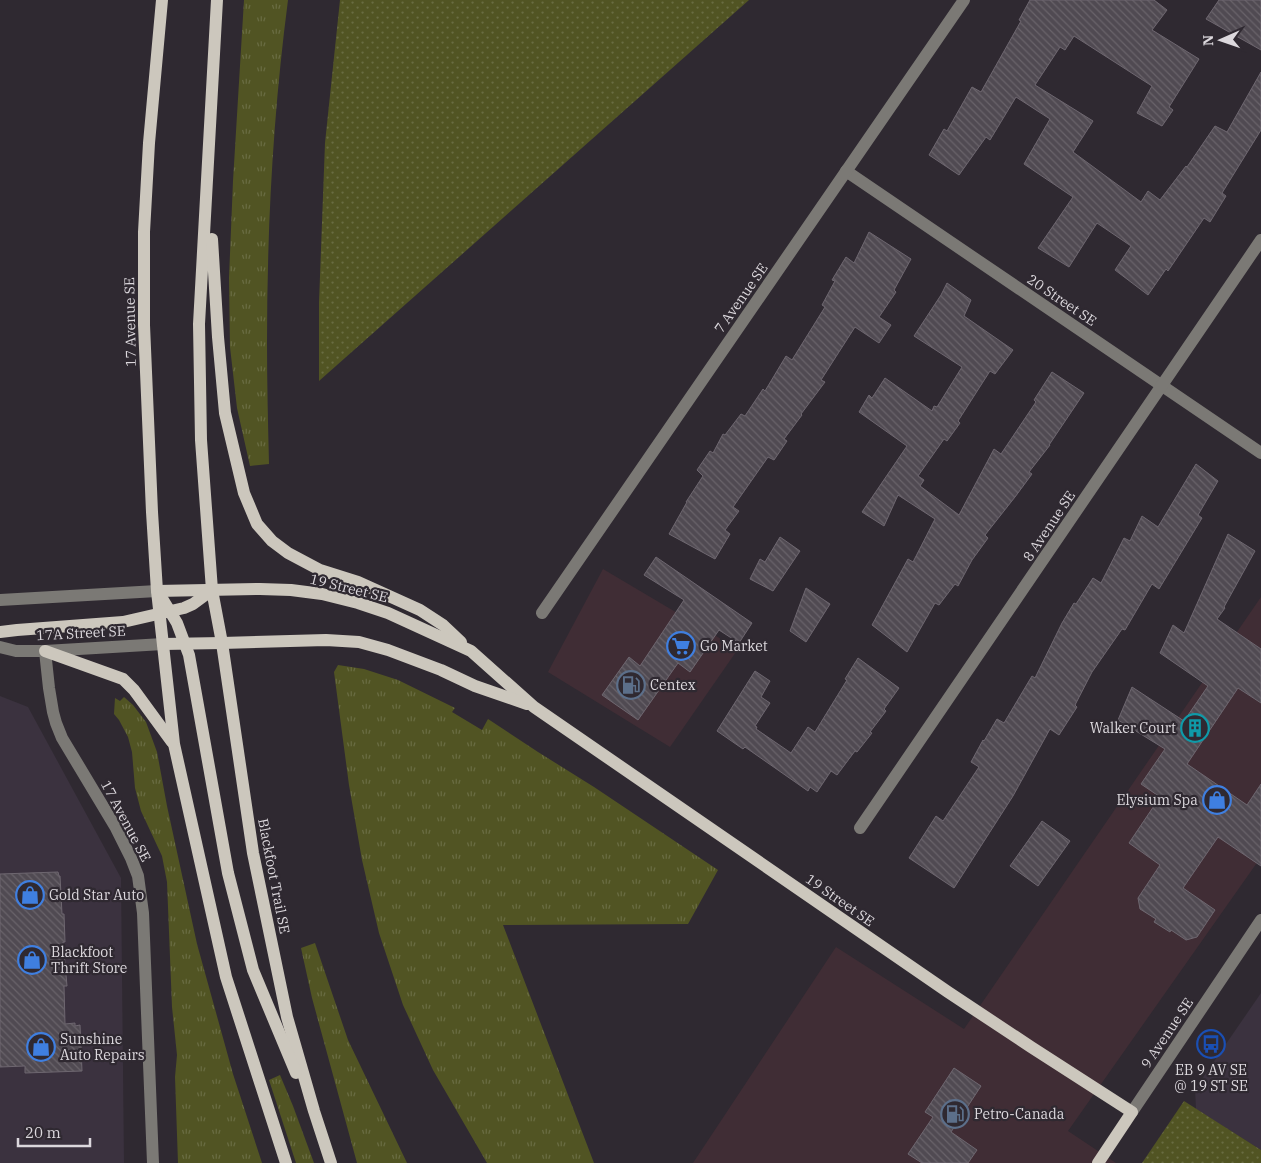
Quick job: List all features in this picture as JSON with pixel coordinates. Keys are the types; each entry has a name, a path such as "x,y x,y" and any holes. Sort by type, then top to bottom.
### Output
{"main road":[{"name":"17 Avenue SE","path":"162,0 149,143 144,241 144,325 152,512 157,590 165,613 164,644"},
{"path":"0,632 123,622 184,608 193,604 212,590 201,440 200,334 217,0"},
{"path":"208,179 225,413 244,493 257,524 272,541 307,564 358,582 420,610 443,625 471,651"},
{"name":"19 Street SE","path":"157,590 260,589 322,594 388,613 471,651 534,707 948,992 1132,1112"},
{"name":"Blackfoot Trail SE","path":"212,590 222,643 253,853 287,1017 330,1163"},
{"path":"165,613 176,623 189,655 228,873 253,970 322,1136"},
{"name":"19 Street SE","path":"164,644 326,640 359,642 388,650 441,670 475,686 534,707"},
{"path":"164,644 174,744 226,977 286,1163"},
{"path":"45,651 123,679 134,690 174,744"},
{"name":"9 Avenue SE","path":"1098,1163 1132,1112"}],"street":[{"name":"7 Avenue SE","path":"542,613 964,0"},
{"name":"20 Street SE","path":"846,171 1261,454"},
{"name":"8 Avenue SE","path":"860,828 1261,240"},
{"path":"0,600 157,590"},
{"name":"17A Street SE","path":"0,647 16,651 45,651 164,644"},
{"name":"17 Avenue SE","path":"45,651 49,688 56,723 62,738 116,828 138,876 143,913 153,1163"},
{"name":"9 Avenue SE","path":"1132,1112 1261,920"}],"shaded area":[{"path":"603,569 738,649 670,747 548,672"},
{"path":"1261,597 1261,857 1068,1131 1116,1163 693,1163 836,947 964,1029"},
{"path":"0,696 28,707 121,878 124,1163 0,1163"},
{"path":"1261,993 1261,1150 1196,1109 1195,1089"}],"green space":[{"path":"244,0 288,0 278,86 268,257 267,389 269,464 250,466 237,408 230,347 229,278"},
{"path":"340,0 749,0 319,381 319,303 325,143"},
{"path":"338,665 364,669 398,680 455,708 452,712 482,730 488,719 718,870 688,924 503,925 594,1163 487,1163 433,1070 403,1005 379,933 362,860 349,785 334,672"},
{"path":"124,697 146,722 157,752 197,944 233,1074 262,1163 178,1163 175,1077 177,1055 172,1007 167,882 162,856 141,811 135,788 132,752 128,737 114,714 115,698 120,701"},
{"path":"315,943 348,1040 407,1163 357,1163 312,998 301,948"},
{"path":"280,1075 314,1163 296,1163 269,1080"},
{"path":"1184,1101 1261,1150 1261,1163 1142,1163"}],"building":[{"path":"1030,0 1154,0 1167,10 1152,30 1199,59 1169,107 1173,110 1162,126 1137,113 1152,86 1074,36 1065,50 1060,47 1035,85 1093,121 1073,152 1141,202 1148,191 1160,200 1187,167 1215,126 1227,132 1261,72 1261,130 1222,193 1226,196 1210,222 1204,218 1168,271 1166,269 1148,295 1115,270 1131,246 1097,223 1069,267 1038,248 1073,197 1024,164 1050,119 1016,97 990,140 986,137 959,175 929,155 944,129 947,131 972,87 981,92 1021,21 1019,20"},
{"path":"1219,0 1261,0 1261,50 1206,19"},
{"path":"869,232 911,259 894,290 896,292 879,317 891,325 879,343 855,327 821,380 825,382 784,439 787,441 774,460 768,457 733,507 739,511 725,530 730,534 715,559 669,534 686,502 703,476 697,470 710,451 713,453 723,434 725,435 741,414 745,416 763,389 765,391 786,356 792,360 825,307 822,305 835,281 832,280 846,257 854,263"},
{"path":"947,283 971,300 964,316 1013,350 995,374 990,371 958,421 960,423 947,441 944,439 918,476 924,480 920,486 959,515 994,449 1001,454 1036,402 1034,400 1052,372 1084,393 1050,445 1029,472 1032,474 985,535 988,538 972,560 958,586 955,584 939,605 935,603 907,652 872,625 908,559 913,562 935,519 898,495 884,526 862,512 907,446 859,412 869,395 872,398 885,378 932,411 934,406 937,407 962,367 914,336"},
{"path":"1196,464 1218,481 1198,515 1202,518 1159,589 1152,584 1125,630 1122,629 1092,672 1075,705 1077,707 1059,735 1050,729 1013,796 954,888 909,858 936,816 943,821 979,767 971,762 983,740 997,719 1004,723 1032,676 1035,678 1074,603 1076,604 1093,578 1101,583 1124,538 1130,541 1142,516 1158,527"},
{"path":"1228,534 1255,551 1225,608 1217,619 1261,649 1261,703 1238,688 1187,764 1247,805 1261,784 1261,866 1218,837 1183,888 1215,910 1197,937 1186,940 1154,922 1156,919 1140,909 1138,898 1160,865 1129,843 1160,797 1141,784 1165,749 1118,720 1132,687 1184,721 1208,686 1160,653 1173,625 1184,633"},
{"path":"780,537 800,551 773,591 750,579 760,559 765,562"},
{"path":"656,557 752,623 739,643 719,630 690,672 678,663 638,720 602,695 629,657 640,666 684,600 644,575"},
{"path":"806,588 830,604 806,642 790,631"},
{"path":"858,658 899,688 884,709 886,711 870,732 872,733 857,752 855,751 837,775 831,771 817,792 810,787 808,791 745,747 743,749 717,731 755,671 770,681 761,697 770,703 755,726 757,727 756,729 791,753 808,727 815,732 847,680 845,679"},
{"path":"1042,821 1070,841 1038,886 1010,866"},
{"path":"58,872 60,876 62,914 64,914 65,942 63,942 67,986 64,986 65,1024 75,1023 75,1026 80,1025 82,1071 25,1073 25,1066 0,1067 0,874"},
{"path":"954,1068 981,1086 951,1132 977,1150 968,1163 922,1163 908,1154 933,1117 925,1112"}],"place":[{"name":"Go Market","path":"681,646"},
{"name":"Centex","path":"631,685"},
{"name":"Walker Court","path":"1195,728"},
{"name":"Elysium Spa","path":"1217,800"},
{"name":"Gold Star Auto","path":"30,895"},
{"name":"Blackfoot Thrift Store","path":"32,960"},
{"name":"EB 9 AV SE @ 19 ST SE","path":"1211,1044"},
{"name":"Sunshine Auto Repairs","path":"41,1047"},
{"name":"Petro-Canada","path":"955,1114"}]}
